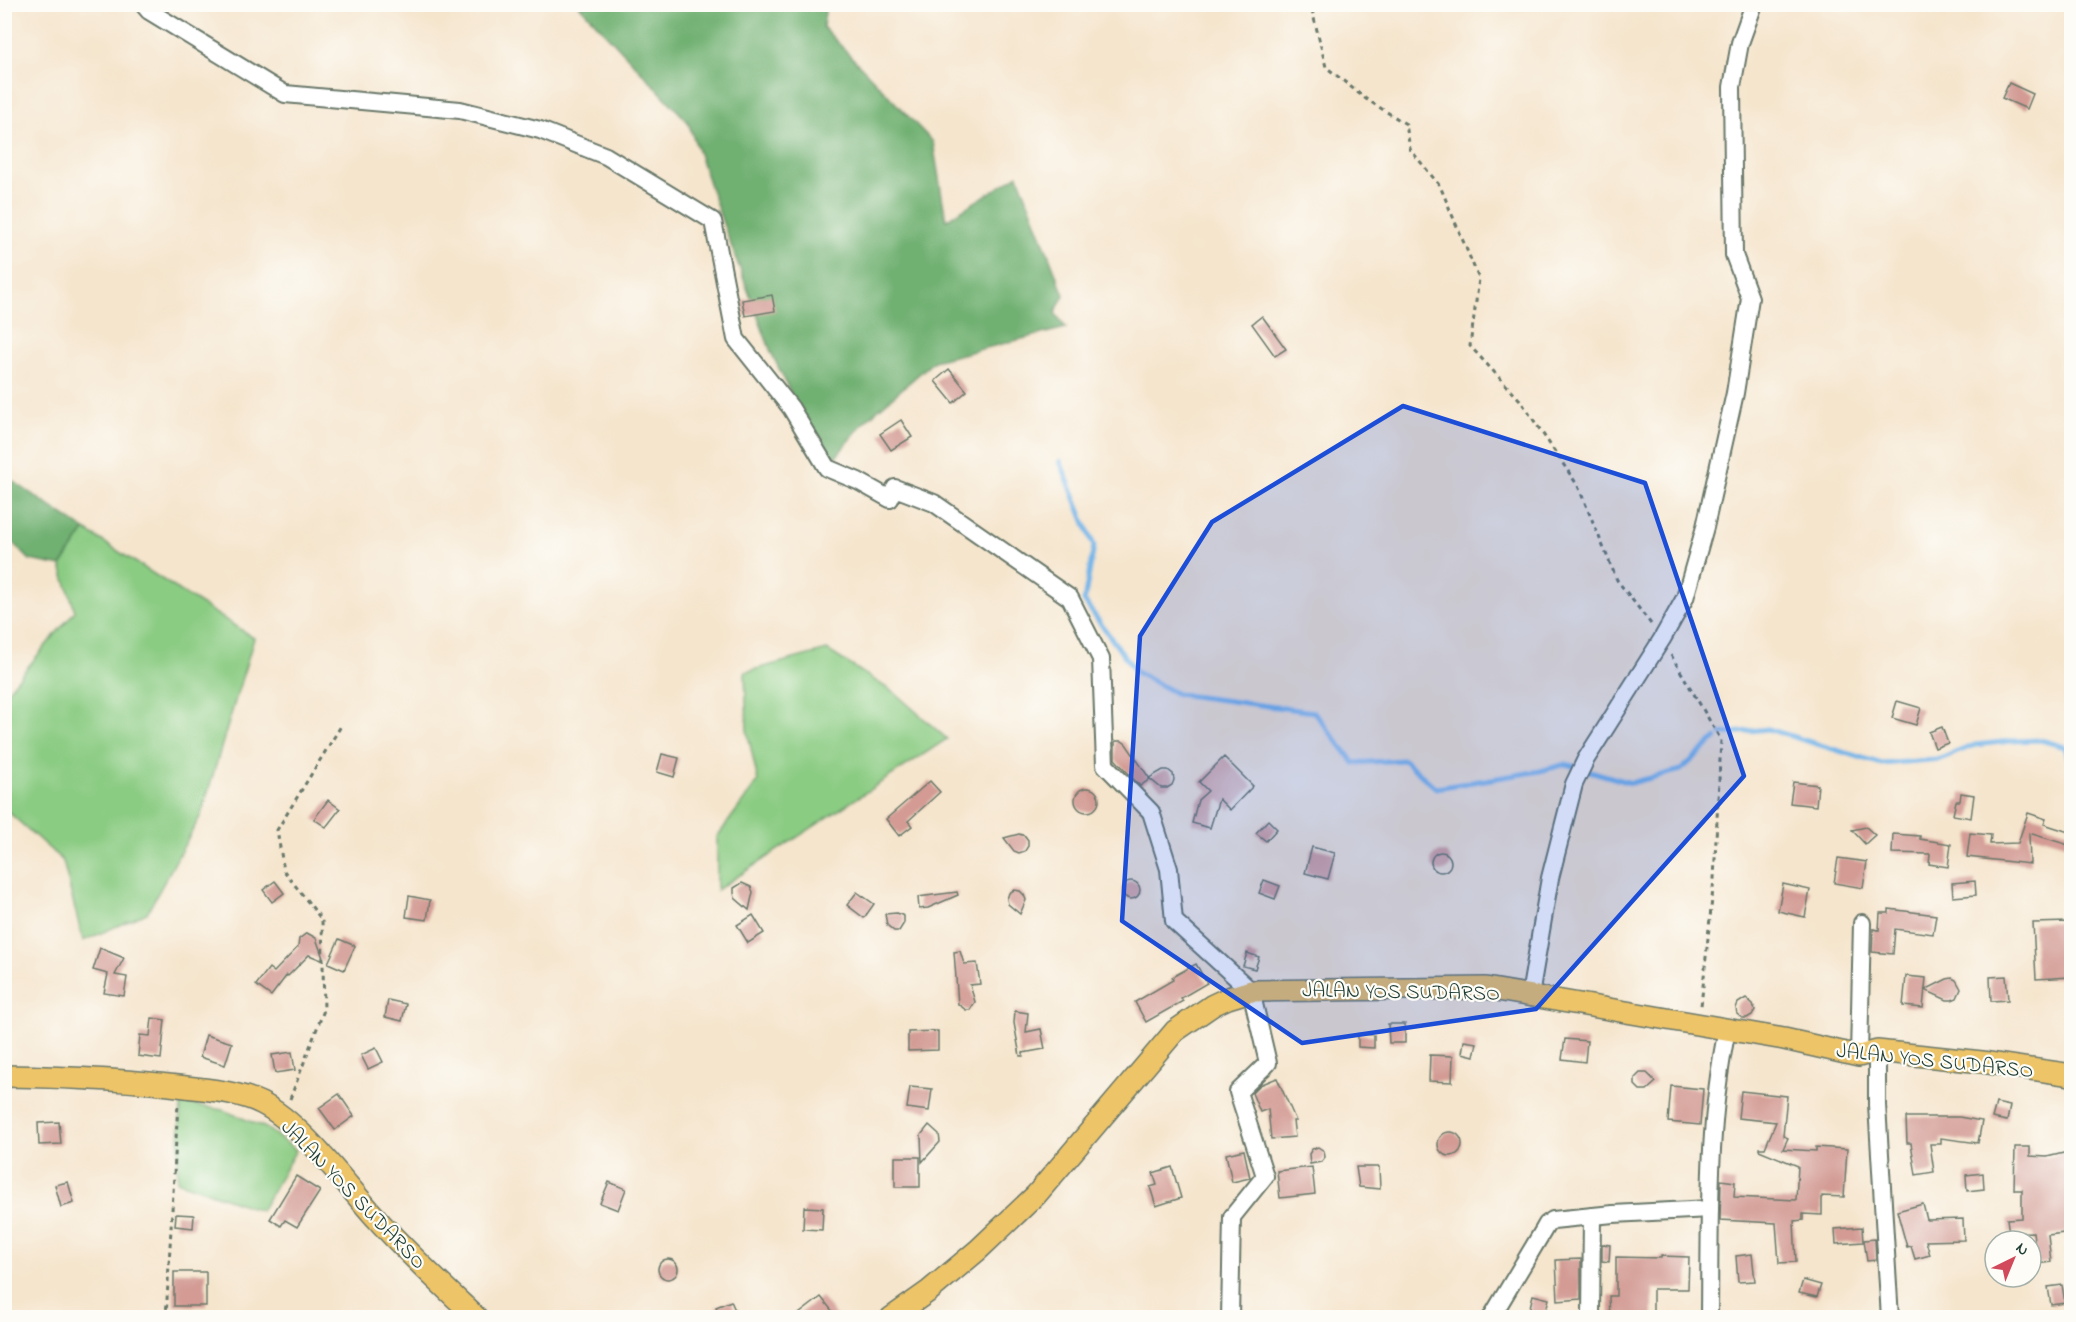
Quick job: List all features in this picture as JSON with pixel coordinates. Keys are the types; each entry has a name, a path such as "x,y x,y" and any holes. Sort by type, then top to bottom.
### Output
{"main road":[{"name":"JALAN YOS SUDARSO","path":"891,1317 929,1291 978,1250 1036,1195 1175,1031 1214,1005 1251,991 1486,988 1868,1053 1982,1062 2072,1075"},
{"name":"JALAN YOS SUDARSO","path":"4,1076 116,1080 178,1086 228,1092 261,1103 283,1118 433,1277 477,1317"}],"street":[{"path":"143,4 149,11 285,94 460,110 540,130 606,156 713,221 736,339 791,408 827,468 858,481 890,499 895,488 934,503 1070,598 1101,660 1105,765 1151,812 1169,869 1174,921 1251,991 1268,1063 1238,1092 1265,1176 1232,1217 1230,1317"},
{"path":"1530,995 1550,878 1582,765 1662,639 1685,598 1705,527 1735,393 1750,298 1734,255 1732,87 1740,43 1754,4"},
{"path":"1862,923 1868,1053 1877,1105 1890,1317"},
{"path":"1709,1317 1711,1169 1717,1087 1727,1030"},
{"path":"1491,1317 1547,1224 1553,1220 1710,1209"},
{"path":"1591,1317 1592,1216"}],"path":[{"path":"1258,4 1312,10 1326,67 1366,99 1406,124 1410,149 1440,186 1479,279 1470,346 1521,400 1578,486 1617,580 1662,639 1721,740 1714,879 1699,1025"},
{"path":"283,1118 324,1010 322,920 284,871 277,830 341,726"},
{"path":"166,1317 178,1086"}],"highlighted area":[{"path":"1403,406 1645,483 1744,776 1536,1009 1302,1043 1122,921 1140,636 1212,522"}],"green space":[{"path":"579,5 826,5 823,27 933,142 946,220 1018,175 1064,295 1055,313 1066,328 934,361 864,422 827,468 771,352 688,122"},
{"path":"4,475 85,530 61,566 30,560 5,535"},
{"path":"85,530 254,638 201,815 147,913 83,941 63,861 5,809 5,694 75,611 61,566"},
{"path":"827,650 895,693 947,739 717,890 717,837 758,781 747,730 745,672"},
{"path":"181,1103 223,1110 266,1128 296,1150 261,1211 177,1181"}],"building":[{"path":"2009,83 2033,94 2027,109 2002,98"},
{"path":"772,295 775,311 745,316 742,300"},
{"path":"1262,316 1286,349 1275,356 1252,324"},
{"path":"949,369 967,391 953,403 935,381"},
{"path":"901,420 912,437 891,450 880,434"},
{"path":"1897,701 1921,708 1916,725 1892,718"},
{"path":"1942,727 1948,743 1935,748 1929,732"},
{"path":"1116,741 1126,744 1150,779 1140,786 1115,759"},
{"path":"662,754 679,758 674,777 657,772"},
{"path":"1224,757 1253,786 1230,810 1219,799 1210,828 1192,823 1198,800 1208,791 1199,782"},
{"path":"1163,770 1168,770 1173,774 1172,785 1167,788 1161,788 1149,778"},
{"path":"930,781 940,792 908,821 912,826 899,836 886,819"},
{"path":"1793,782 1818,785 1816,806 1790,803"},
{"path":"1087,788 1095,792 1099,800 1095,808 1087,812 1079,808 1075,800 1079,792"},
{"path":"1961,793 1974,795 1971,818 1953,815 1956,801 1960,801"},
{"path":"328,800 340,809 326,827 314,819"},
{"path":"2028,813 2046,819 2044,824 2072,833 2072,846 2029,833 2030,864 1967,857 1970,833 1991,835 1990,844 2018,843"},
{"path":"1268,820 1277,829 1266,841 1256,833"},
{"path":"1866,827 1875,835 1865,844 1852,830"},
{"path":"1019,834 1028,840 1028,846 1025,851 1019,853 1014,851 1004,838"},
{"path":"1893,834 1920,836 1920,839 1951,844 1948,867 1929,864 1930,854 1892,853"},
{"path":"1312,847 1335,853 1328,879 1305,873"},
{"path":"1441,852 1448,855 1451,862 1448,869 1441,872 1434,869 1431,862 1434,855"},
{"path":"1838,858 1867,862 1863,888 1834,883"},
{"path":"1264,880 1280,886 1275,899 1259,893"},
{"path":"275,881 284,893 272,902 263,890"},
{"path":"1131,881 1137,884 1140,890 1137,896 1131,899 1125,896 1122,890 1125,884"},
{"path":"1975,881 1976,895 1953,897 1952,883"},
{"path":"742,883 751,887 753,892 749,910 735,898 734,888"},
{"path":"1783,884 1810,890 1805,917 1778,911"},
{"path":"1014,890 1020,891 1026,900 1020,914 1008,904 1009,893"},
{"path":"857,892 874,904 864,918 847,905"},
{"path":"957,892 958,895 928,908 919,909 918,897"},
{"path":"409,896 430,900 427,920 406,917"},
{"path":"1889,909 1936,915 1933,934 1895,929 1893,954 1872,952 1873,929 1879,930 1880,913 1889,913"},
{"path":"897,913 904,916 904,923 899,931 894,931 887,925 885,914"},
{"path":"753,915 764,933 748,943 737,925"},
{"path":"2069,922 2071,977 2036,979 2033,923"},
{"path":"307,933 316,938 324,961 309,955 287,975 271,996 256,985 269,968 274,972 298,947 299,939"},
{"path":"339,939 355,946 344,970 328,963"},
{"path":"100,948 124,958 115,975 127,977 124,996 104,993 108,974 93,970"},
{"path":"960,951 964,964 977,963 980,984 970,985 975,1002 970,1010 958,1004 954,952"},
{"path":"1247,953 1259,957 1255,969 1243,966"},
{"path":"1196,964 1207,983 1181,998 1183,1001 1146,1022 1135,1002"},
{"path":"1906,976 1926,978 1923,1008 1903,1006"},
{"path":"2006,976 2008,1000 1991,1001 1990,977"},
{"path":"1947,979 1956,980 1961,989 1957,998 1947,1000 1925,990"},
{"path":"1746,998 1753,1004 1755,1010 1752,1015 1742,1018 1737,1014 1736,1008 1738,1003"},
{"path":"388,1000 406,1004 402,1021 385,1017"},
{"path":"1015,1011 1028,1013 1026,1032 1041,1029 1045,1049 1023,1053 1023,1056 1020,1056 1014,1023"},
{"path":"152,1018 165,1020 161,1059 138,1056 140,1035 150,1036"},
{"path":"1388,1024 1405,1024 1405,1043 1389,1043"},
{"path":"938,1031 938,1050 908,1051 908,1032"},
{"path":"1358,1034 1374,1035 1374,1048 1358,1047"},
{"path":"206,1035 232,1043 225,1065 200,1057"},
{"path":"1565,1039 1587,1041 1585,1062 1562,1059"},
{"path":"1464,1041 1477,1043 1474,1056 1462,1053"},
{"path":"376,1048 383,1062 368,1069 361,1055"},
{"path":"292,1052 295,1070 275,1073 272,1055"},
{"path":"1430,1055 1453,1056 1452,1082 1429,1081"},
{"path":"1640,1073 1647,1073 1656,1082 1647,1090 1640,1090 1635,1085 1635,1078"},
{"path":"1277,1078 1296,1121 1293,1121 1295,1137 1271,1139 1268,1109 1260,1112 1252,1093 1260,1085"},
{"path":"1671,1086 1703,1089 1700,1125 1668,1122"},
{"path":"910,1087 932,1089 929,1111 907,1108"},
{"path":"1741,1091 1787,1096 1783,1136 1788,1138 1783,1149 1816,1151 1816,1147 1847,1149 1844,1197 1822,1196 1822,1215 1803,1214 1803,1220 1794,1221 1796,1262 1779,1263 1776,1223 1720,1220 1721,1180 1735,1182 1734,1197 1796,1200 1798,1166 1759,1150 1759,1148 1765,1148 1776,1122 1738,1118"},
{"path":"339,1094 354,1116 335,1130 319,1108"},
{"path":"1996,1103 2010,1106 2007,1121 1992,1118"},
{"path":"1906,1117 1959,1117 1982,1121 1978,1143 1941,1138 1941,1144 1930,1144 1934,1172 1916,1175 1911,1143 1907,1143"},
{"path":"59,1122 61,1144 39,1145 38,1123"},
{"path":"929,1125 939,1134 940,1142 922,1162 921,1135"},
{"path":"1450,1132 1455,1133 1461,1139 1461,1149 1455,1155 1450,1156 1445,1155 1439,1149 1438,1144 1439,1139 1445,1133"},
{"path":"1318,1147 1324,1151 1325,1157 1321,1162 1310,1164 1309,1154 1312,1149"},
{"path":"2015,1147 2030,1147 2030,1156 2047,1157 2072,1151 2072,1232 2048,1235 2051,1262 2043,1263 2043,1229 2008,1229 2007,1219 2022,1218 2022,1190 2014,1190"},
{"path":"1244,1150 1250,1178 1232,1182 1226,1154"},
{"path":"895,1157 920,1157 920,1187 895,1187"},
{"path":"1172,1167 1181,1198 1156,1206 1150,1187 1157,1185 1153,1173"},
{"path":"1312,1167 1315,1194 1280,1198 1277,1171"},
{"path":"1356,1167 1379,1167 1380,1189 1359,1187"},
{"path":"1983,1173 1984,1189 1967,1191 1966,1175"},
{"path":"296,1176 320,1191 297,1227 285,1220 281,1226 270,1219"},
{"path":"68,1182 74,1203 61,1207 55,1185"},
{"path":"609,1182 626,1189 618,1210 600,1203"},
{"path":"1923,1204 1927,1220 1963,1219 1964,1240 1926,1241 1930,1255 1915,1259 1911,1246 1907,1247 1897,1211"},
{"path":"804,1207 823,1208 822,1230 803,1229"},
{"path":"176,1214 194,1215 193,1228 175,1226"},
{"path":"1862,1227 1863,1242 1836,1244 1835,1229"},
{"path":"1875,1239 1876,1260 1867,1261 1864,1240"},
{"path":"1602,1244 1610,1245 1609,1262 1602,1261"},
{"path":"1752,1254 1755,1281 1738,1282 1736,1256"},
{"path":"1661,1256 1689,1257 1688,1289 1653,1289 1653,1317 1610,1317 1609,1296 1616,1296 1616,1257 1661,1258"},
{"path":"664,1259 672,1259 678,1265 678,1273 672,1279 664,1279 658,1273 658,1265"},
{"path":"1581,1259 1581,1299 1558,1301 1556,1260"},
{"path":"174,1272 206,1272 206,1306 174,1306"},
{"path":"1803,1280 1821,1285 1817,1297 1799,1293"},
{"path":"2062,1285 2065,1303 2051,1305 2048,1287"},
{"path":"1533,1295 1549,1299 1544,1317 1528,1315"},
{"path":"821,1297 837,1317 795,1317"},
{"path":"731,1301 738,1317 720,1317 716,1307"}],"waterway":[{"path":"1060,461 1094,546 1084,601 1136,672 1177,694 1314,712 1354,763 1404,760 1436,788 1540,771 1566,764 1631,783 1681,770 1716,738"},
{"path":"1722,734 1768,729 1882,764 1940,759 1975,745 2041,740 2065,747 2072,770"}]}
